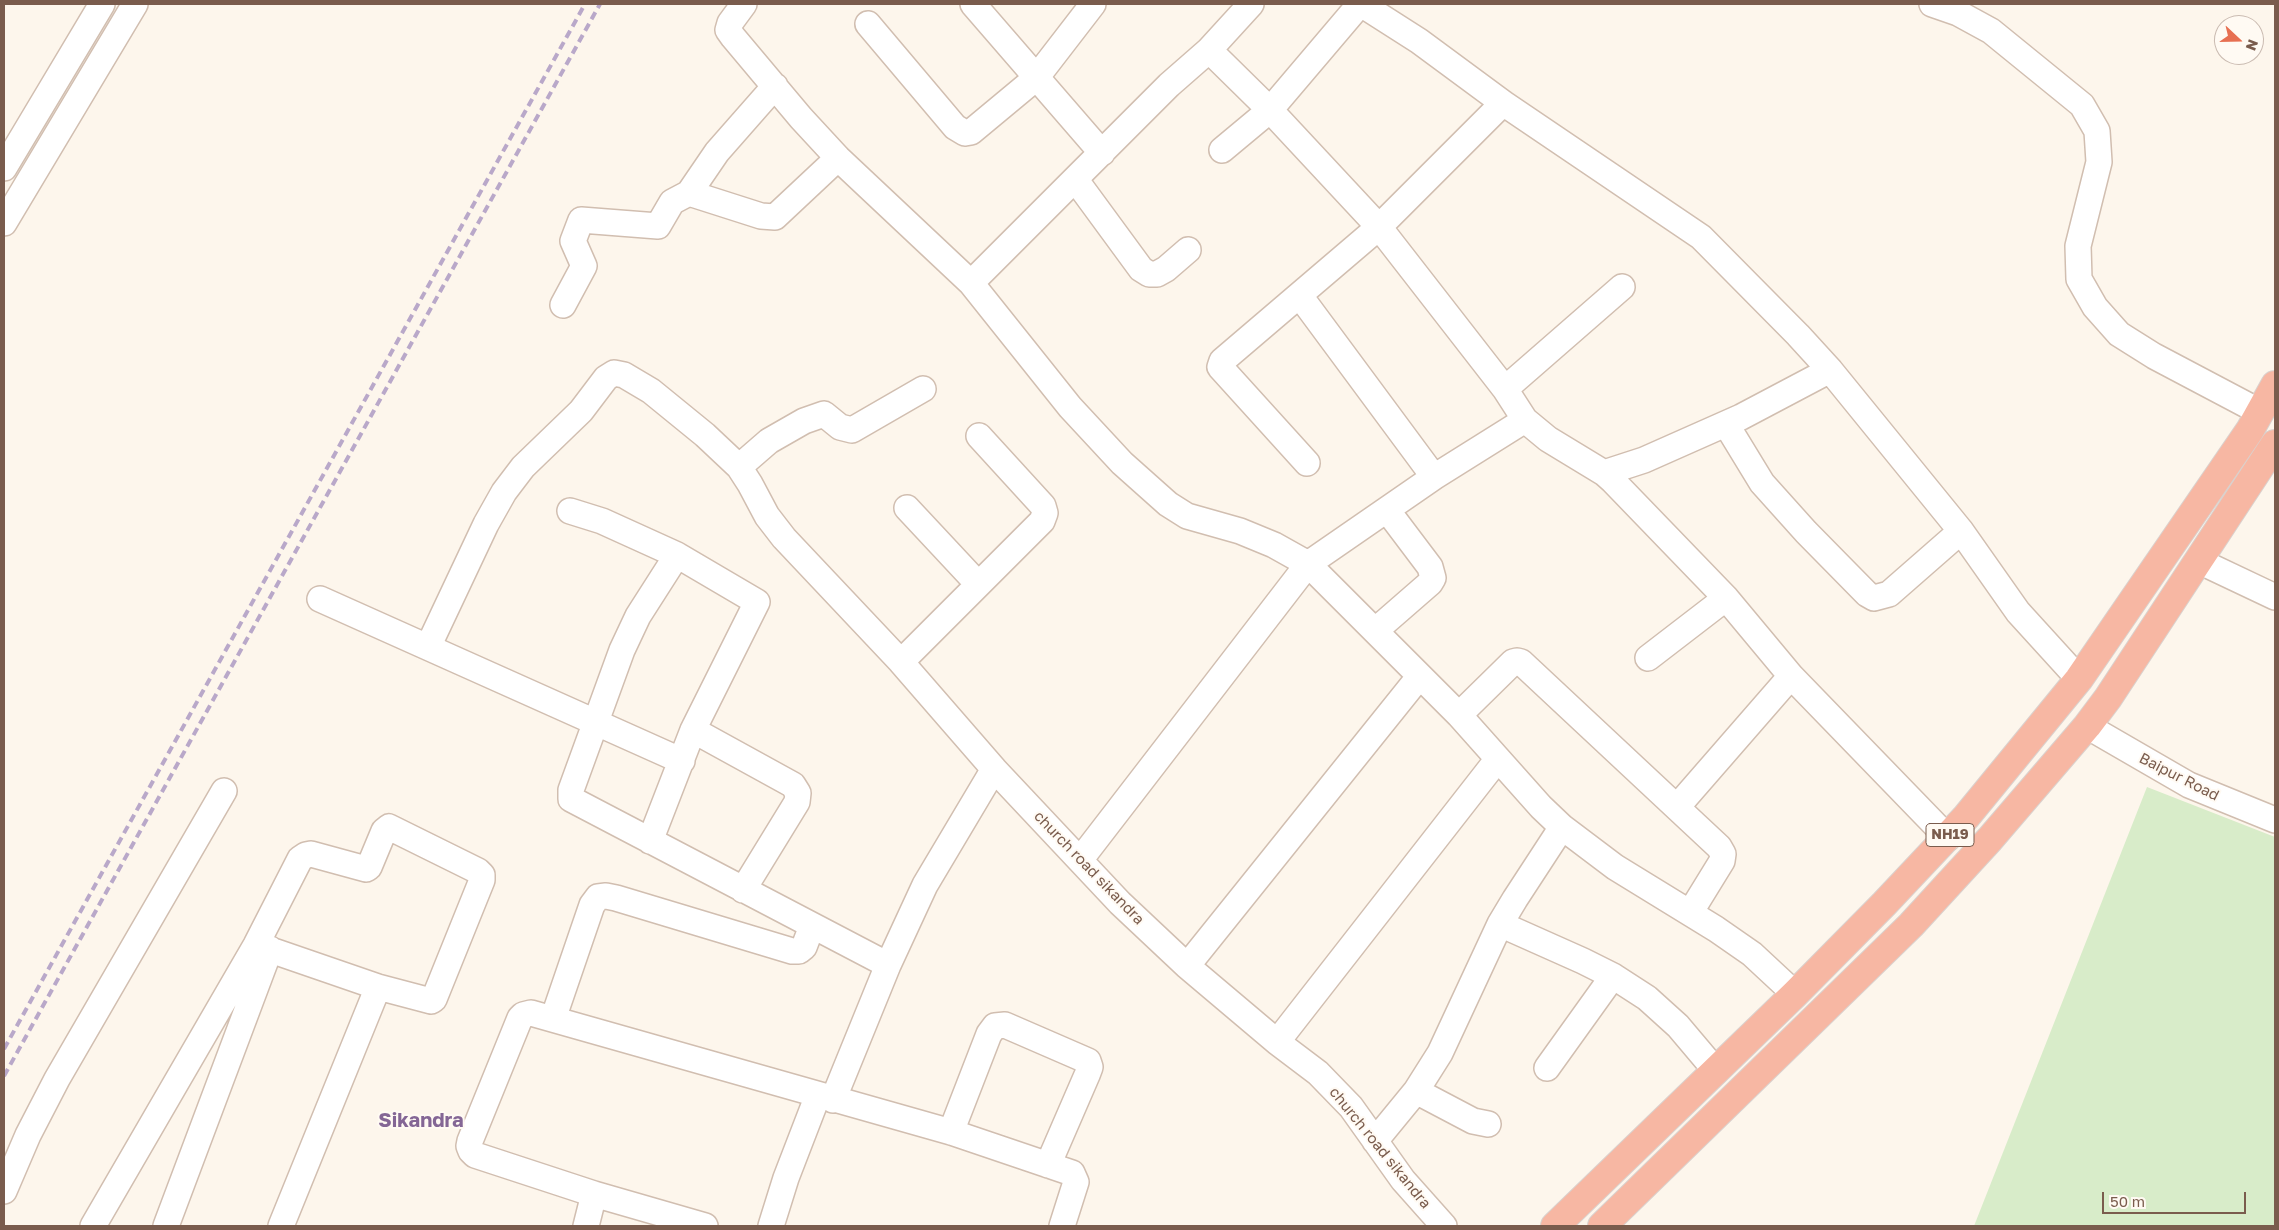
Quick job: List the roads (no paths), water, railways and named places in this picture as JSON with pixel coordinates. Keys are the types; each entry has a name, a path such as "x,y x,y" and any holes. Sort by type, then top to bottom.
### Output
{"highway":[{"name":"NH19","path":"1555,1226 1795,994 1948,838 2078,679 2245,438 2275,385"},
{"name":"NH19","path":"1602,1226 1911,925 1990,839 2087,726 2199,561 2275,444"}],"street":[{"path":"4,168 102,4"},
{"path":"4,222 136,4"},
{"path":"744,4 730,23 728,30 801,118 838,158 971,283 1070,407 1122,463 1168,504 1187,516 1249,534 1308,564 1459,715 1497,760 1562,827 1615,866 1752,954 1795,994"},
{"path":"973,4 1102,153"},
{"path":"868,24 955,128 965,133 971,132 1036,78 1092,4"},
{"path":"971,283 1169,86 1209,50 1251,4"},
{"path":"1222,150 1270,110 1360,4 1418,41 1503,103 1702,237 1830,370 1961,532 2018,612 2078,679"},
{"path":"1932,4 1958,13 1991,31 2082,105 2097,130 2099,162 2078,246 2079,279 2095,307 2120,334 2154,356 2260,412"},
{"path":"1209,50 1270,110 1379,227 1505,389 1525,420 1548,440 1604,473 1726,598 1791,676 1948,838"},
{"path":"563,305 584,266 573,241 581,220 658,226 672,202 689,193 717,152 775,86"},
{"path":"1307,463 1220,367 1222,361 1379,227 1503,103"},
{"path":"689,193 761,216 775,217 782,213 838,158"},
{"path":"1075,179 1141,269 1149,274 1157,274 1166,269 1188,250"},
{"path":"1505,389 1622,287"},
{"path":"1300,296 1434,477"},
{"path":"1604,473 1644,460 1726,424 1830,370"},
{"name":"church road sikandra","path":"428,647 486,524 504,492 523,467 581,411 606,378 614,373 624,375 650,391 705,435 739,467 767,516 784,538 900,662 994,768 1120,903 1188,966 1277,1042 1318,1073 1351,1107 1403,1180 1444,1226"},
{"path":"739,467 769,440 804,420 824,414 840,427 852,430 923,389"},
{"path":"1080,860 1308,564 1434,477 1525,420"},
{"path":"1726,424 1762,483 1806,532 1867,594 1874,598 1889,594 1961,532"},
{"path":"900,662 1042,521 1045,513 1043,506 979,436"},
{"path":"907,508 978,584"},
{"path":"1376,630 1430,583 1433,578 1430,567 1387,510"},
{"path":"570,511 602,521 677,555 757,602 693,730 650,842"},
{"path":"677,555 638,616 596,721 571,790 571,798 650,842 888,965"},
{"path":"2199,561 2275,597"},
{"path":"1648,658 1726,598"},
{"path":"320,599 682,761"},
{"path":"1459,715 1513,662 1519,661 1719,847 1723,854 1722,861 1690,913"},
{"path":"1188,966 1419,676"},
{"path":"1677,807 1791,676"},
{"name":"Baipur Road","path":"2087,726 2189,785 2275,820"},
{"path":"693,730 794,785 798,793 797,802 743,890"},
{"path":"1277,1042 1497,760"},
{"path":"771,1226 786,1178 926,885 994,768"},
{"path":"4,1190 28,1135 57,1079 224,791"},
{"path":"1375,1140 1416,1091 1440,1053 1500,924 1562,827"},
{"path":"166,1226 263,947 300,859 311,854 366,869 369,867 384,831 386,828 393,828 482,875 482,880 434,999 428,1001 378,987 263,947"},
{"path":"553,1019 592,905 598,897 616,898 792,951 799,951 804,947 812,926"},
{"path":"1500,924 1613,976 1647,998 1678,1026 1716,1071"},
{"path":"92,1226 263,947"},
{"path":"1546,1068 1613,976"},
{"path":"281,1226 378,987"},
{"path":"705,1226 594,1194 475,1155 469,1146 520,1018 531,1013 553,1019 951,1132 1072,1173 1076,1177 1076,1182 1062,1226"},
{"path":"951,1132 989,1034 995,1026 1005,1025 1088,1061 1090,1068 1048,1165"},
{"path":"1416,1091 1473,1121 1488,1124"},
{"path":"586,1226 594,1194"}],"railway":[{"path":"4,1049 585,4"},
{"path":"4,1076 600,4"}],"district":[{"name":"Sikandra","path":"421,1121"}]}
